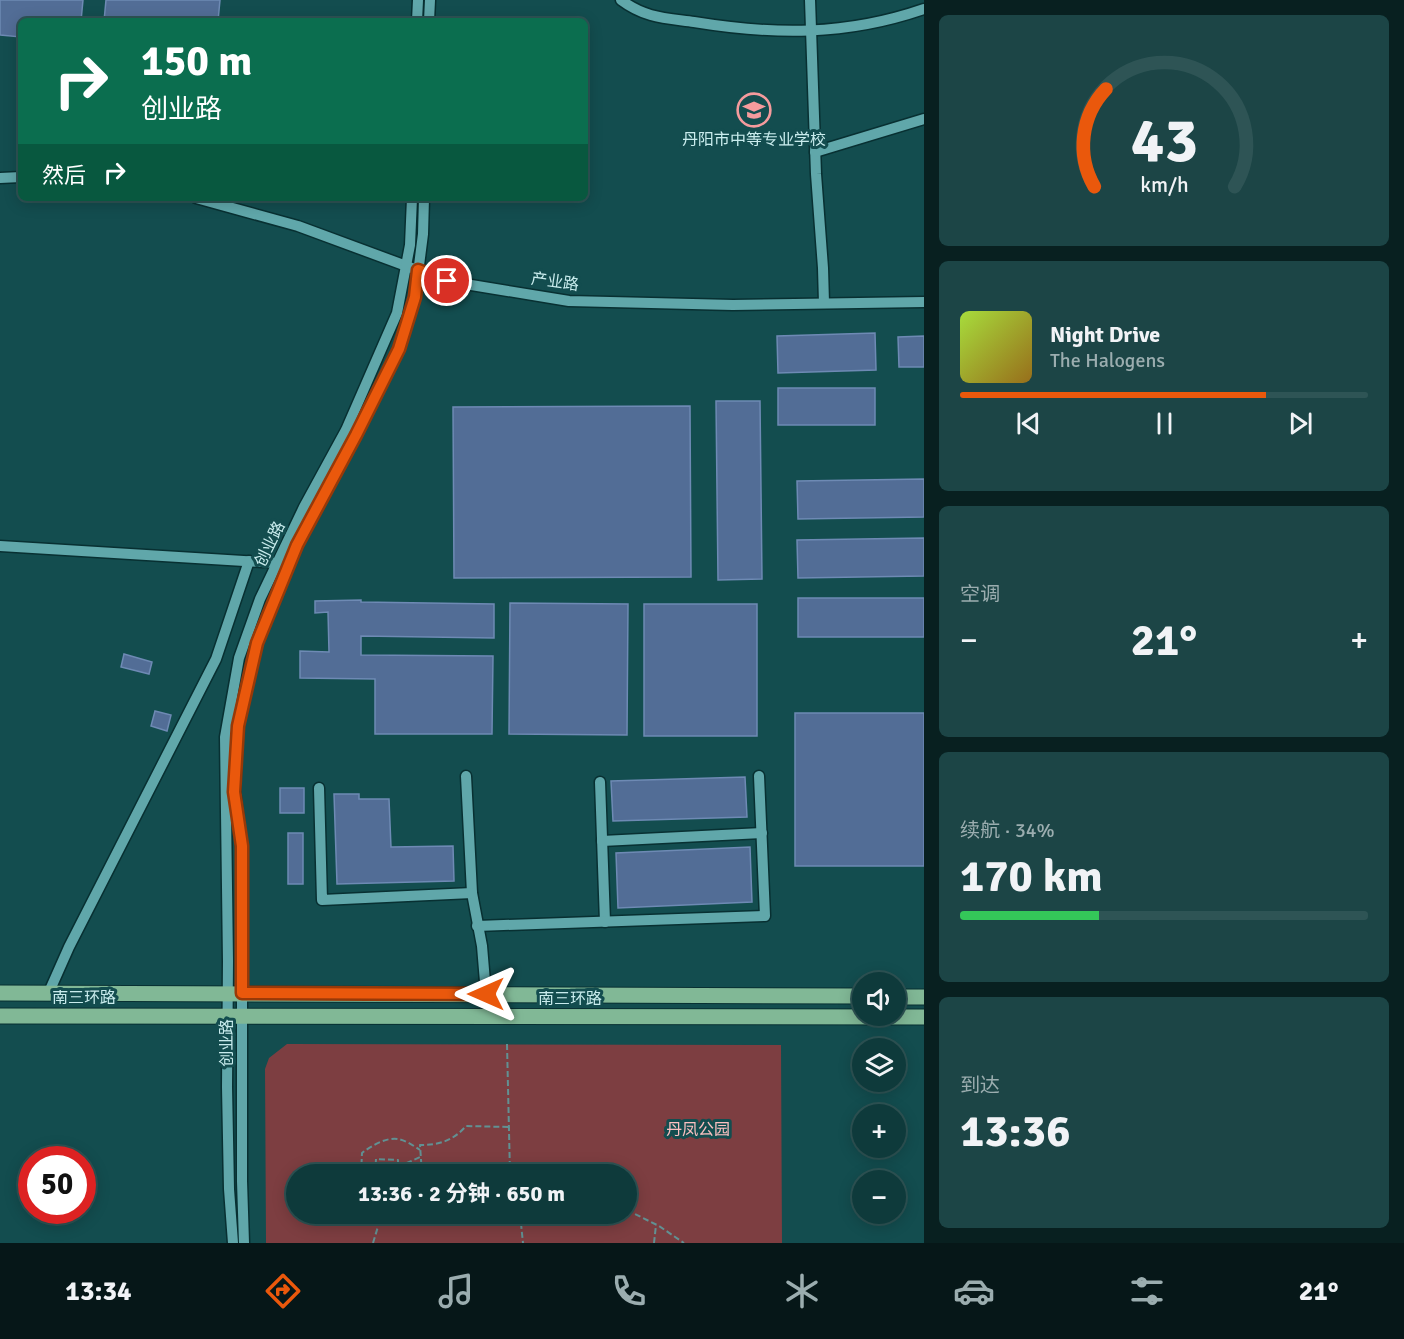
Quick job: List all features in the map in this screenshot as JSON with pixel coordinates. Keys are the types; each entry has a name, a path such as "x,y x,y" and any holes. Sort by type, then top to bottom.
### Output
{"main road":[{"name":"南三环路","path":"0,993 852,996"},
{"path":"906,997 924,997"},
{"name":"南三环路","path":"0,1016 924,1017"}],"street":[{"path":"417,18 418,0"},
{"path":"429,18 430,0"},
{"path":"621,0 635,11 678,21 731,28 810,32 896,18 924,9"},
{"path":"810,0 815,152 824,268 824,303"},
{"path":"815,152 924,119"},
{"path":"0,178 18,177"},
{"name":"产业路","path":"207,201 298,226 447,281 569,301 733,305 924,302"},
{"name":"创业路","path":"233,1243 229,1189 235,993 225,737 239,658 260,599 304,507 346,429 397,313 410,245 412,201"},
{"name":"创业路","path":"235,993 242,846 234,792 238,726 257,643 297,545 399,349 415,297 423,234 424,201"},
{"path":"0,546 278,563"},
{"path":"49,992 69,947 216,659 249,561"},
{"path":"466,776 472,893 482,946 486,994"},
{"path":"477,926 765,916 759,776"},
{"path":"600,782 605,922"},
{"path":"319,788 322,900 472,893"},
{"path":"602,841 762,832"},
{"name":"创业路","path":"235,1017 244,1243"}],"path":[{"path":"507,1044 510,1164"},
{"path":"421,1164 420,1145 446,1142 460,1134 466,1126 509,1127"},
{"path":"361,1164 362,1153 370,1147 389,1140 399,1138 420,1150"},
{"path":"405,1164 421,1157"},
{"path":"376,1164 376,1159 398,1160 398,1164"},
{"path":"637,1214 684,1243"},
{"path":"373,1243 379,1224"},
{"path":"521,1224 523,1243"},
{"path":"654,1243 656,1224"}],"green space":[{"name":"丹凤公园","path":"287,1044 781,1045 782,1243 266,1243 265,1069 269,1058"}],"building":[{"path":"0,0 83,0 81,18 18,18 18,37 0,35"},
{"path":"106,0 220,0 218,18 104,18"},
{"path":"875,333 876,370 778,373 777,336"},
{"path":"924,336 924,367 899,367 898,337"},
{"path":"778,388 875,388 875,425 778,425"},
{"path":"716,401 760,401 762,579 718,580"},
{"path":"690,406 691,577 454,578 453,407"},
{"path":"924,479 924,517 798,519 797,481"},
{"path":"924,538 924,576 798,578 797,540"},
{"path":"798,598 924,598 924,637 798,637"},
{"path":"361,600 361,602 494,604 494,638 361,636 361,655 493,656 492,734 375,734 375,679 300,678 300,651 329,652 328,612 315,613 315,601"},
{"path":"510,603 628,604 627,735 509,734"},
{"path":"644,604 757,604 757,736 644,736"},
{"path":"124,654 152,662 149,674 121,667"},
{"path":"155,711 171,715 167,731 151,726"},
{"path":"795,713 924,713 924,866 795,866"},
{"path":"745,777 747,817 613,821 611,781"},
{"path":"280,788 304,788 304,813 280,813"},
{"path":"334,794 359,794 359,799 389,799 391,847 453,846 454,881 337,884"},
{"path":"288,833 303,833 303,884 288,884"},
{"path":"750,847 752,902 618,908 616,853"}],"place":[{"name":"丹阳市中等专业学校","path":"754,110"}],"route":[{"path":"447,281 418,270 415,297 399,349 297,545 257,643 238,726 234,792 242,846 242,993 486,994"}]}
